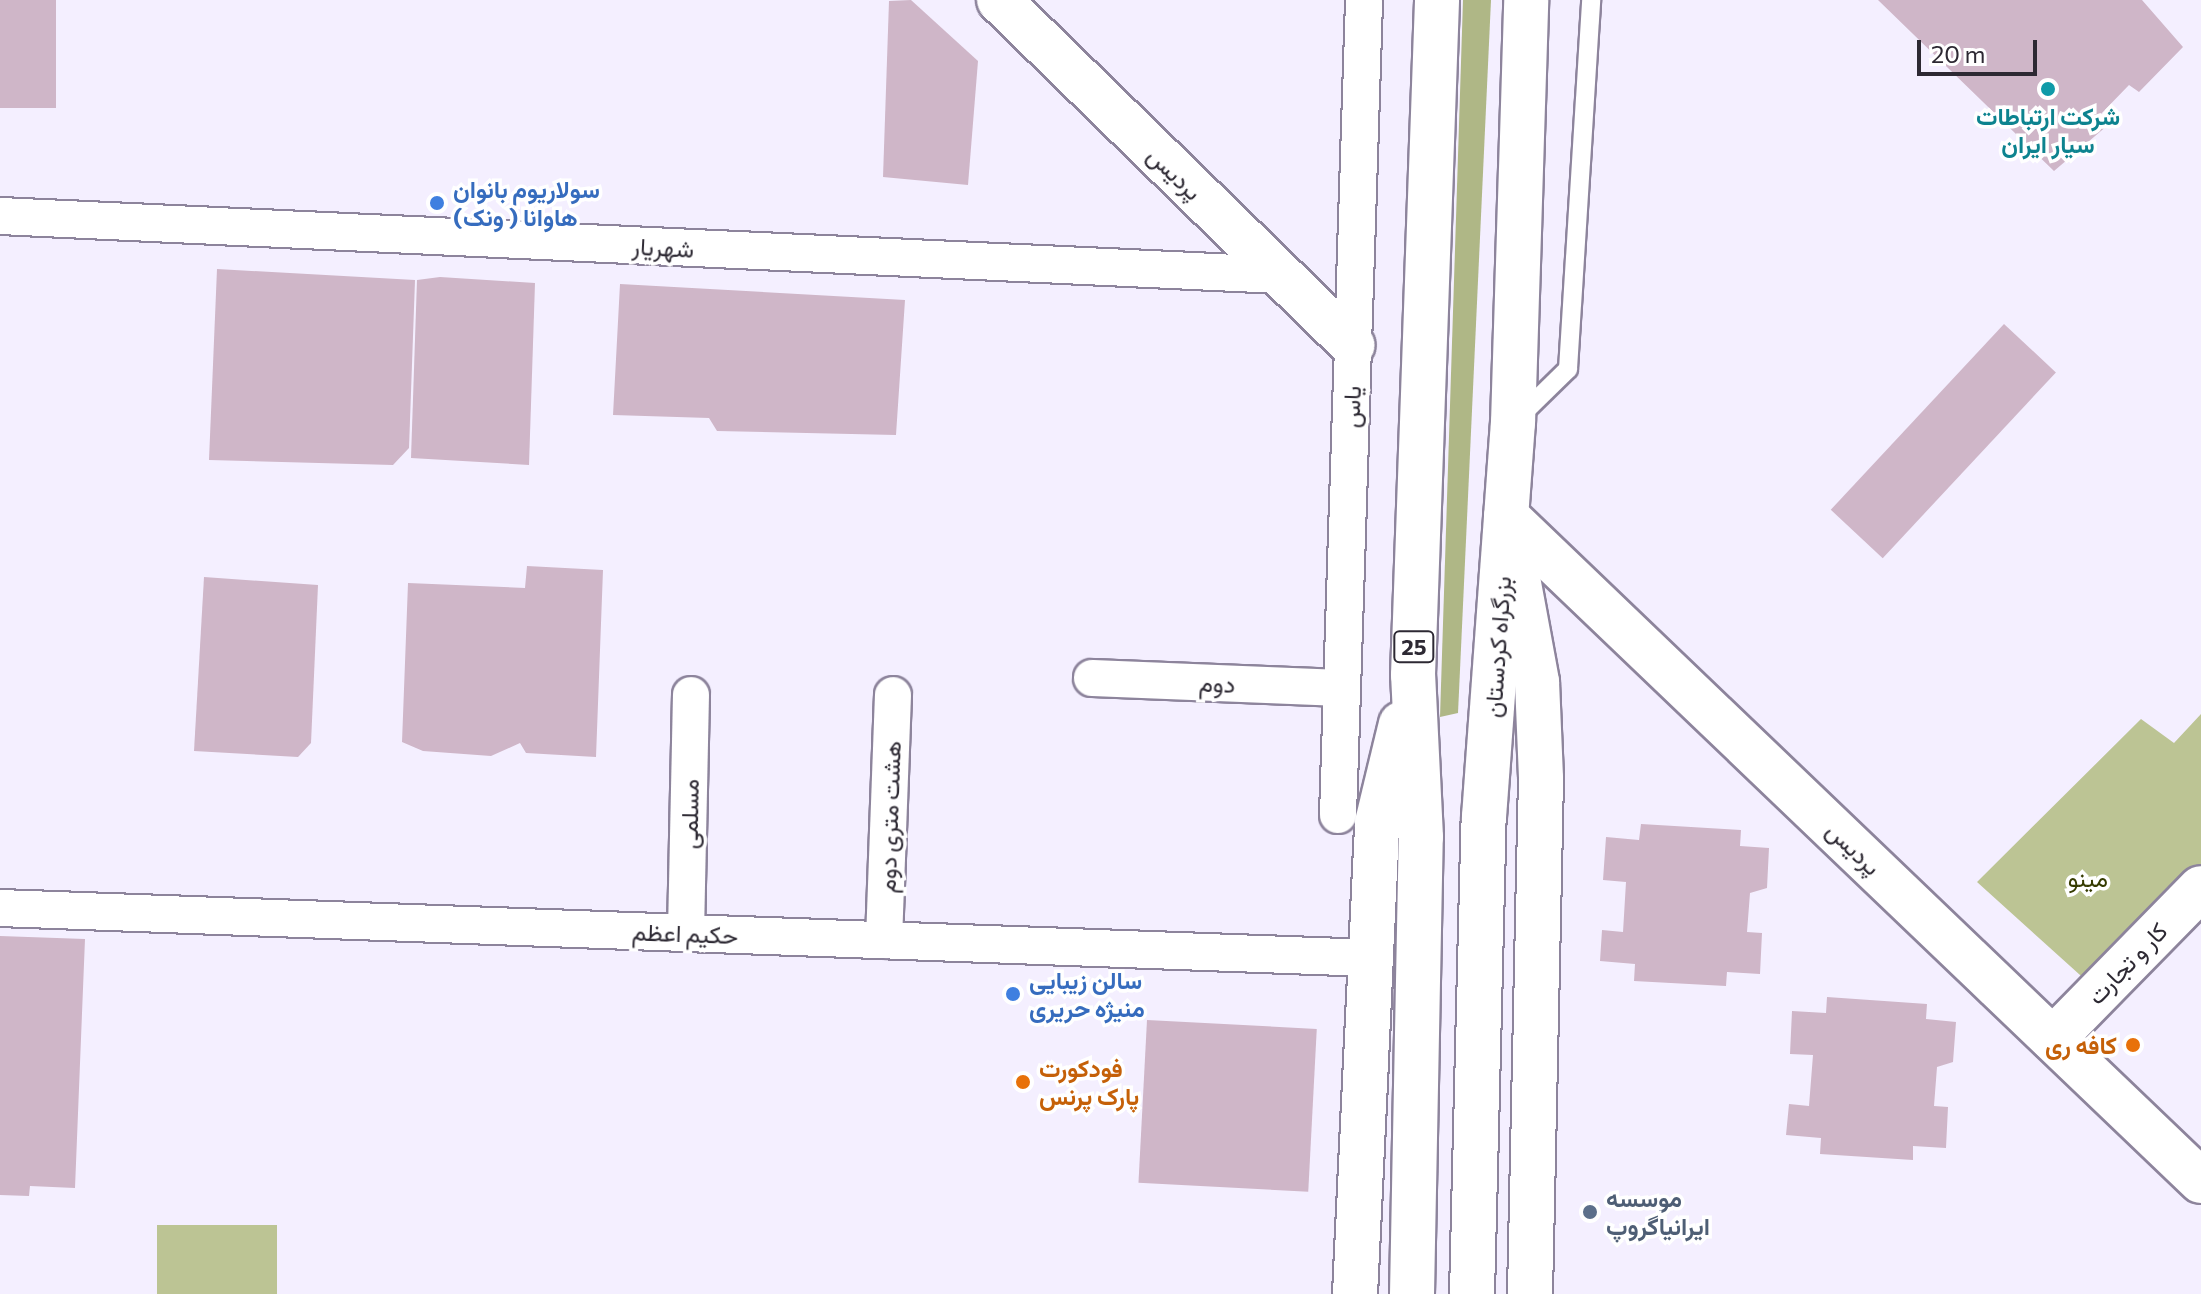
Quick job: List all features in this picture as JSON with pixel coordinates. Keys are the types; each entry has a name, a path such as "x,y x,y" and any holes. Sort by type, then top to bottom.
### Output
{"main road":[{"name":"پردیس","path":"999,0 1353,345"},
{"name":"25","path":"1412,1294 1421,837 1413,675 1437,0"},
{"name":"بزرگراه کردستان","path":"1472,1294 1484,817 1513,423 1526,0"},
{"name":"پردیس","path":"1506,516 2201,1181"},
{"path":"1506,516 1537,682 1541,778 1530,1294"},
{"path":"1355,1294 1377,823 1413,675"},
{"name":"کار و تجارت","path":"2053,1039 2201,888"}],"street":[{"name":"یاس","path":"1338,815 1364,0"},
{"name":"شهریار","path":"0,216 1279,275"},
{"name":"دوم","path":"1092,678 1342,688"},
{"name":"مسلمی","path":"686,933 691,695"},
{"name":"هشت متری دوم","path":"884,940 893,695"},
{"name":"حکیم اعظم","path":"0,908 1370,958"}],"lane":[{"path":"1513,423 1568,369 1591,0"}],"green space":[{"path":"1463,0 1491,0 1458,713 1440,717"},
{"name":"مینو","path":"2201,714 2201,867 2090,984 1977,882 2141,719 2174,743"},
{"path":"157,1225 277,1225 277,1294 157,1294"}],"building":[{"path":"0,0 56,0 56,108 0,108"},
{"path":"911,0 978,61 968,185 883,177 889,1"},
{"name":"شرکت ارتباطات سیار ایران","path":"1878,0 2142,0 2183,47 2139,92 2129,85 2099,116 2108,125 2054,171"},
{"path":"217,269 415,280 409,448 393,465 209,460"},
{"path":"440,277 535,283 529,465 411,458 417,280"},
{"path":"620,284 905,300 896,435 717,431 709,418 613,415"},
{"path":"2004,324 2056,372 1883,558 1831,510"},
{"path":"527,566 603,570 596,757 526,753 520,743 491,756 423,751 402,742 408,583 525,588"},
{"path":"204,577 318,585 311,743 298,757 194,751"},
{"path":"1641,824 1741,830 1740,846 1769,848 1767,888 1750,893 1747,932 1762,933 1760,974 1727,972 1726,986 1634,981 1635,964 1600,961 1602,930 1623,932 1626,882 1603,880 1606,837 1639,840"},
{"path":"0,936 85,939 75,1188 30,1186 29,1196 0,1195"},
{"path":"1827,997 1927,1004 1926,1019 1956,1022 1953,1062 1937,1067 1934,1106 1948,1107 1946,1148 1913,1146 1913,1160 1820,1154 1821,1138 1786,1135 1789,1104 1809,1106 1813,1055 1790,1054 1792,1011 1826,1013"},
{"path":"1147,1020 1317,1029 1308,1192 1138,1183"}],"place":[{"name":"شرکت ارتباطات سیار ایران","path":"2048,89"},
{"name":"سولاریوم بانوان هاوانا ( ونک)","path":"437,203"},
{"name":"سالن زیبایی منیژه حریری","path":"1013,994"},
{"name":"کافه ری","path":"2133,1045"},
{"name":"فودکورت پارک پرنس","path":"1023,1082"},
{"name":"موسسه ایرانیاگروپ","path":"1590,1212"}]}
